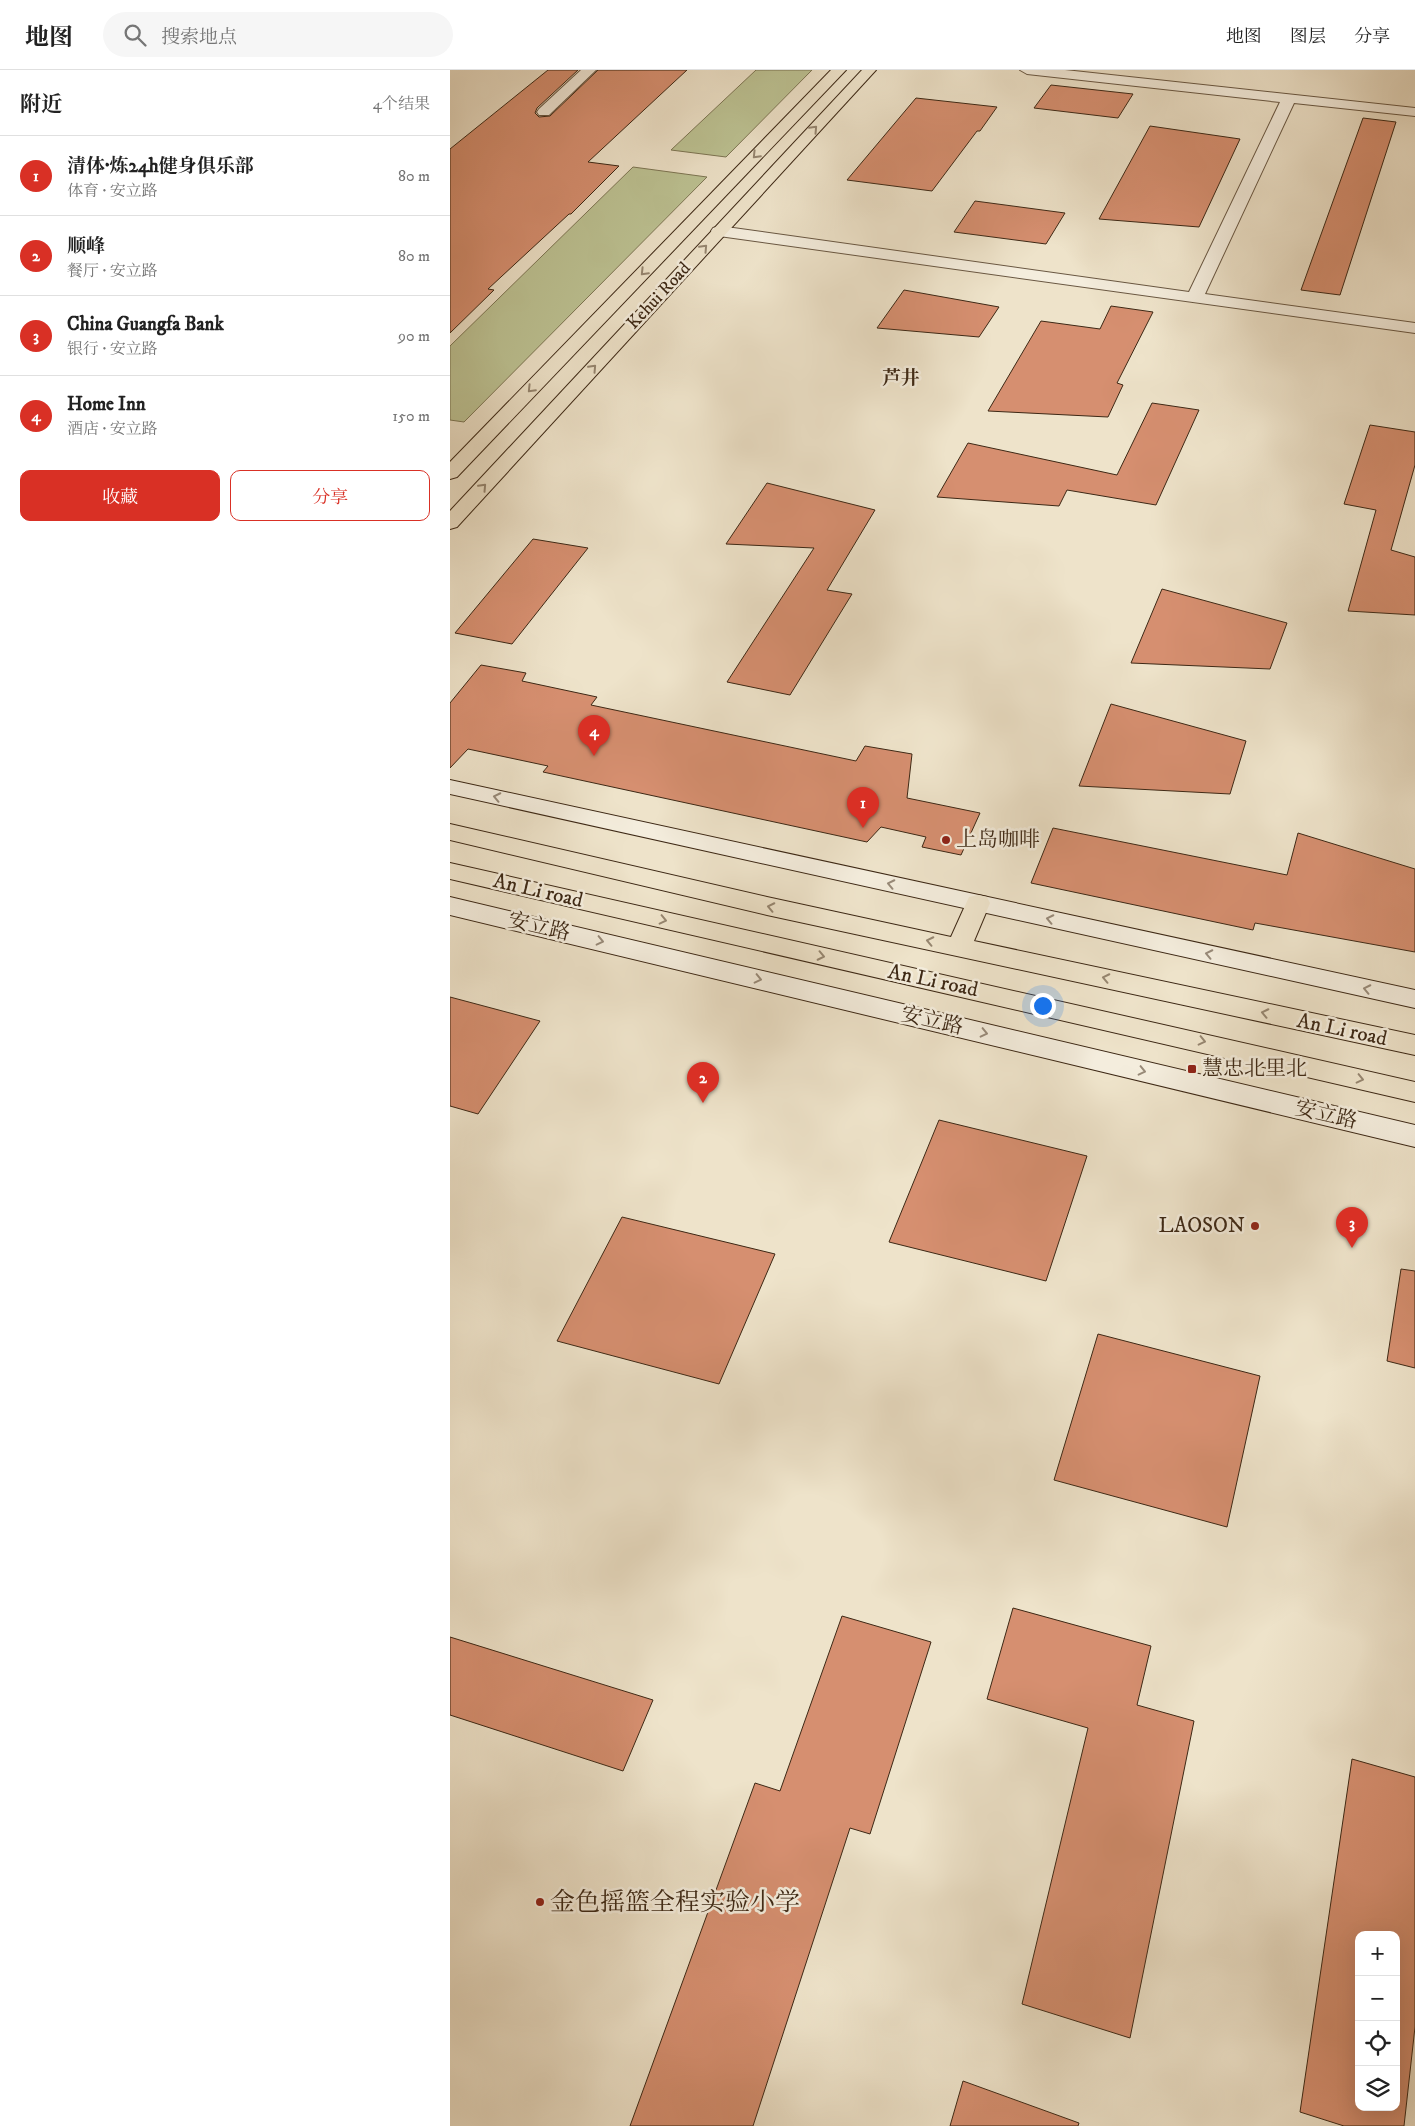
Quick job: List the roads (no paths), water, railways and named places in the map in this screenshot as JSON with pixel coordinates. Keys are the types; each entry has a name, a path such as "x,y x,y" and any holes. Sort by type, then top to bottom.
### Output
{"main road":[{"name":"Kehui Road","path":"450,473 839,70"},
{"name":"Kehui Road","path":"450,523 869,70"},
{"name":"An Li road","path":"450,832 767,906 1415,1045"},
{"name":"An Li road","path":"450,871 747,940 1183,1036 1415,1092"},
{"path":"959,947 978,903"}],"street":[{"path":"544,112 589,70"},
{"path":"1027,70 1415,112"},
{"path":"1196,298 1289,98"},
{"path":"720,231 1415,328"},
{"path":"450,787 1415,999"},
{"name":"安立路","path":"450,906 1415,1136"}],"place":[{"name":"Home Inn","path":"594,756"},
{"name":"清体·炼24h健身俱乐部","path":"863,828"},
{"name":"上岛咖啡","path":"946,840"},
{"name":"慧忠北里北","path":"1192,1069"},
{"name":"顺峰","path":"703,1103"},
{"name":"LAOSON","path":"1255,1226"},
{"name":"China Guangfa Bank","path":"1352,1248"},
{"name":"金色摇篮全程实验小学","path":"540,1902"}],"district":[{"name":"芦井","path":"901,378"}]}
